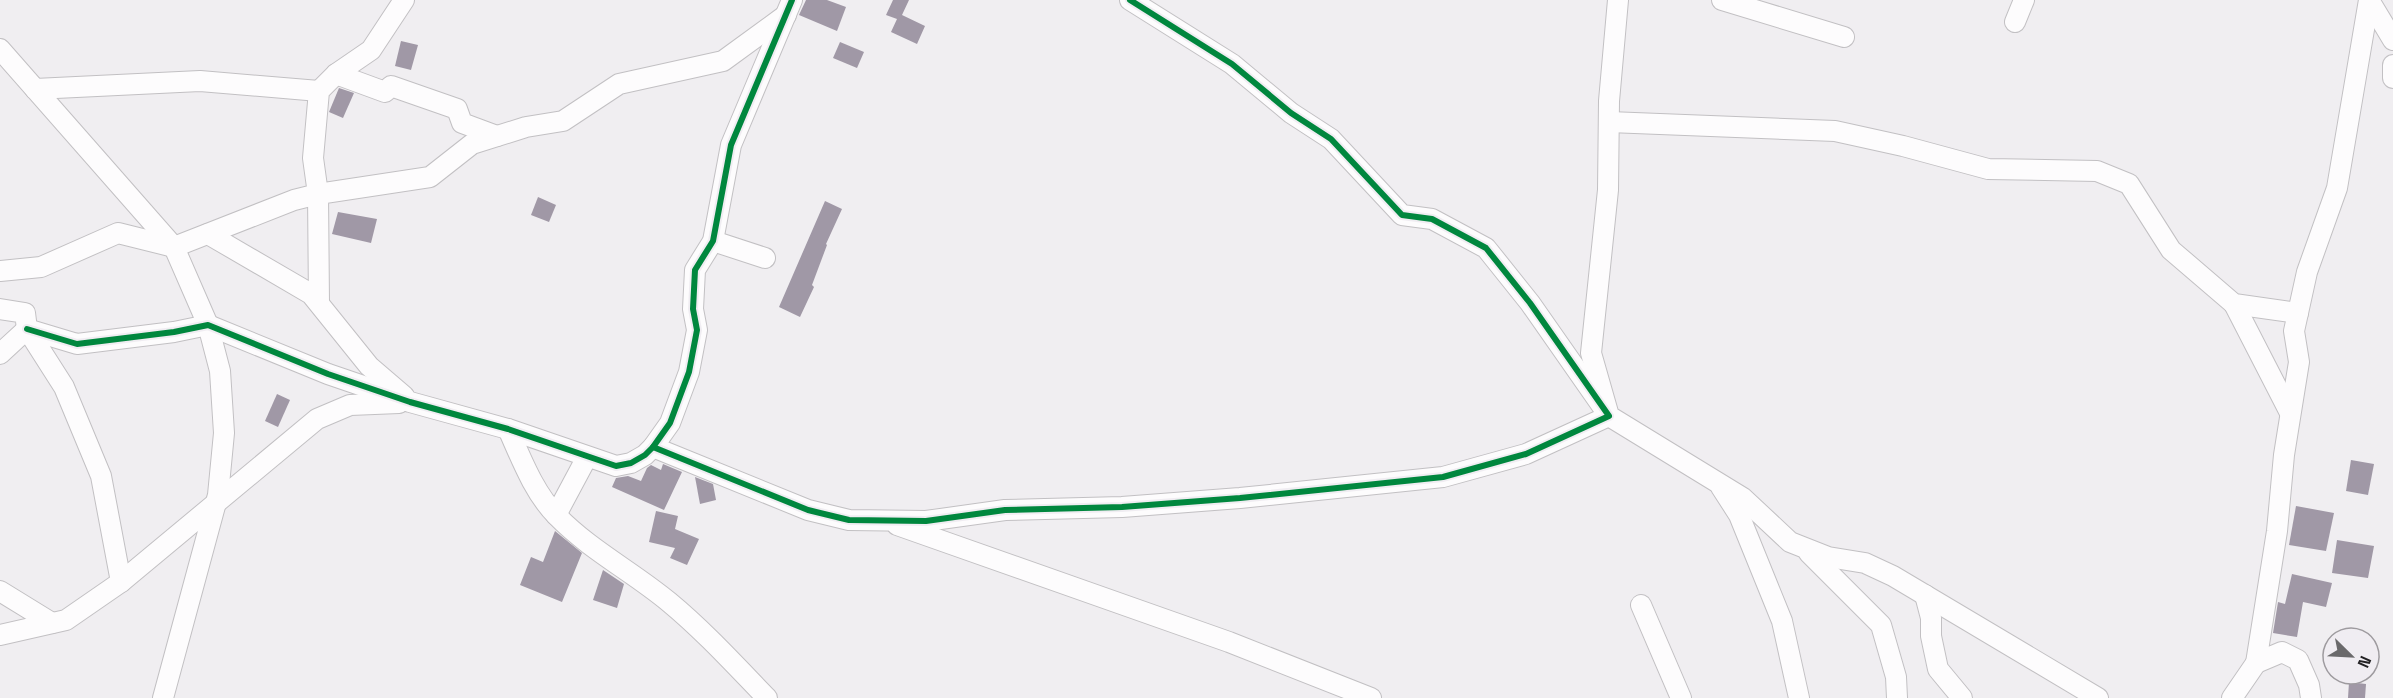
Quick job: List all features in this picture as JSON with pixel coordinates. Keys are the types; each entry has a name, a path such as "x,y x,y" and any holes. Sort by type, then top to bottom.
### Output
{"street":[{"path":"319,303 318,194 313,158 319,91 336,74 371,50 389,26 404,0"},
{"path":"1130,0 1232,64 1291,113 1331,139 1402,214 1432,219 1486,248 1530,303 1609,416 1743,498 1790,542 1828,557 1865,563 1893,576 2098,698"},
{"path":"1609,416 1591,353 1608,190 1609,122 1618,0"},
{"path":"1722,0 1844,37"},
{"path":"2015,22 2024,0"},
{"path":"2369,0 2393,40"},
{"path":"2232,698 2256,663 2277,531 2290,413 2299,362 2294,331 2307,272 2337,188 2369,0"},
{"path":"0,271 41,267 118,233 174,247 294,200 318,194 430,177 472,144 526,127 562,121 619,84 723,61 789,7"},
{"path":"27,329 77,344 174,332 208,325 328,374 410,402 508,429 616,466 631,463 653,447 670,423 689,372 697,330 693,309 695,270 713,241 731,145 789,7"},
{"path":"0,49 174,247 208,325 220,371 224,433 216,501 163,698"},
{"path":"2393,65 2393,78"},
{"path":"336,74 385,92 391,86 457,109 462,123 497,136"},
{"path":"35,89 200,81 319,91"},
{"path":"35,89 73,90"},
{"path":"1609,122 1835,131 1988,169 2097,171 2129,184 2171,250 2234,304 2290,413"},
{"path":"208,234 311,294 369,366 410,402"},
{"path":"713,241 765,258"},
{"path":"2234,304 2298,313"},
{"path":"0,309 26,313 27,329 64,387 100,476 121,582"},
{"path":"0,354 27,329"},
{"path":"0,635 66,620 121,582 317,419 350,405 410,402"},
{"path":"653,447 808,510 849,520 926,521 1005,510 1134,506 1443,477 1526,454 1609,416"},
{"path":"508,429 531,479 556,515 603,554 669,602 722,651 767,698"},
{"path":"556,515 587,457"},
{"path":"1718,482 1739,515 1782,621 1799,698"},
{"path":"888,520 904,529 1229,642 1371,698"},
{"path":"1803,548 1881,625 1896,677 1897,698"},
{"path":"0,591 52,623"},
{"path":"1925,595 1931,618 1931,636 1938,669 1962,698"},
{"path":"1641,605 1681,698"},
{"path":"2256,663 2282,652 2298,660 2309,685 2311,698"}],"building":[{"path":"806,0 827,0 846,7 837,31 799,15"},
{"path":"893,0 909,0 902,15 925,26 917,44 891,32 897,19 886,15"},
{"path":"401,41 418,45 411,70 395,66"},
{"path":"840,42 864,52 857,68 833,58"},
{"path":"339,88 354,93 343,118 329,112"},
{"path":"538,197 556,205 549,222 531,215"},
{"path":"825,201 842,209 826,244 812,285 814,287 800,317 779,307"},
{"path":"338,212 377,219 371,243 332,234"},
{"path":"277,394 290,400 278,427 265,421"},
{"path":"2351,460 2374,464 2368,495 2346,491"},
{"path":"663,464 682,472 664,510 612,487 616,478 628,476 641,481 647,468 651,465 661,470"},
{"path":"695,477 713,484 716,500 700,504"},
{"path":"2296,506 2334,513 2326,551 2289,545"},
{"path":"656,511 678,516 675,529 699,539 687,565 670,558 675,548 649,542"},
{"path":"555,531 582,553 562,602 520,585 531,557 543,562"},
{"path":"2337,540 2374,546 2368,578 2332,573"},
{"path":"603,570 624,584 617,608 593,600"},
{"path":"2292,574 2332,583 2326,607 2303,602 2297,637 2273,633 2278,602 2285,604"},
{"path":"2349,686 2366,686 2365,698 2348,698"}],"cycle path":[{"path":"27,329 77,344 174,332 208,325 328,374 410,402 508,429 616,466 631,463 653,447 670,423 689,372 697,330 693,309 695,270 713,241 731,145 792,0"},
{"path":"653,447 808,510 849,520 926,521 1005,510 1122,507 1240,498 1443,477 1526,454 1609,416 1530,303 1486,248 1432,219 1402,215 1331,139 1291,113 1232,64 1130,0"}]}
